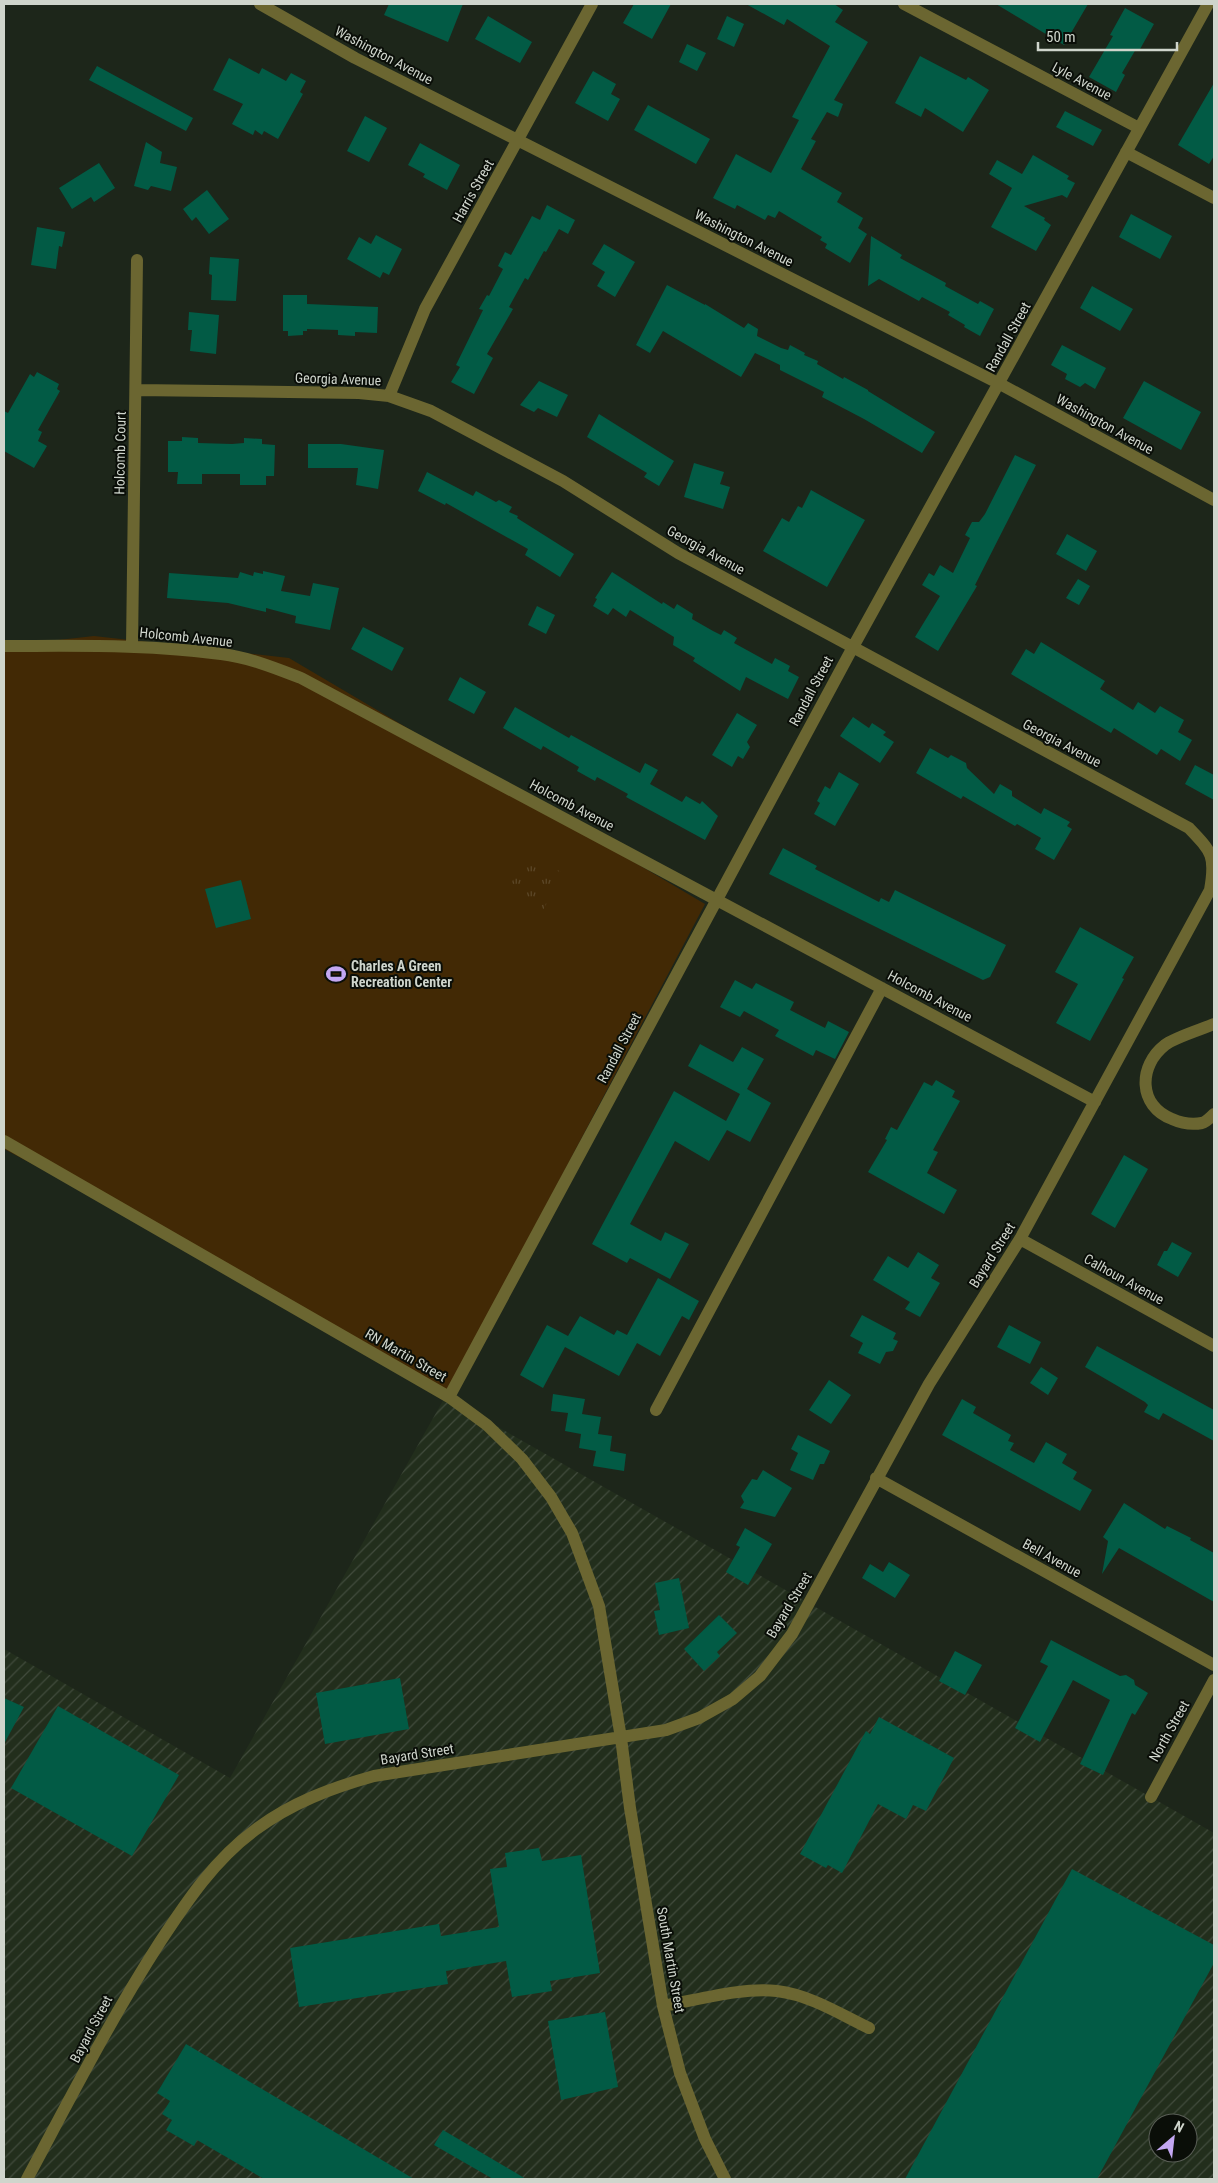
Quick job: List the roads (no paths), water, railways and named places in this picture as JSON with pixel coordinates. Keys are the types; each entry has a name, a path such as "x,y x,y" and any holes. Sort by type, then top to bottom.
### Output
{"street":[{"name":"Washington Avenue","path":"260,4 355,58 1000,384 1214,500"},
{"name":"Harris Street","path":"390,396 425,310 592,4"},
{"name":"Lyle Avenue","path":"904,4 1140,128"},
{"name":"Randall Street","path":"449,1397 852,647 1000,384 1208,4"},
{"path":"1126,152 1214,198"},
{"name":"Holcomb Court","path":"132,647 137,260"},
{"name":"Georgia Avenue","path":"136,390 358,393 390,396 431,411 564,481 678,553 1189,828 1208,848 1214,869"},
{"name":"Holcomb Avenue","path":"4,646 132,647 222,654 261,663 301,678 1095,1102"},
{"name":"Bayard Street","path":"27,2179 126,1996 146,1964 187,1901 212,1868 254,1830 297,1803 335,1786 374,1776 666,1730 699,1718 733,1699 760,1676 792,1634 929,1384 1020,1239 1210,890 1214,869"},
{"path":"656,1410 882,988"},
{"path":"1214,1024 1166,1044 1154,1056 1146,1071 1145,1087 1149,1102 1162,1115 1182,1123 1203,1123 1214,1114"},
{"name":"RN Martin Street","path":"4,1141 449,1397 487,1425 522,1459 551,1497 572,1533 599,1606 621,1738"},
{"name":"Calhoun Avenue","path":"1020,1239 1214,1346"},
{"name":"Bell Avenue","path":"876,1478 1214,1665"},
{"name":"North Street","path":"1151,1797 1214,1680"},
{"name":"South Martin Street","path":"621,1738 630,1808 663,2006 680,2073 705,2139 725,2179"},
{"path":"663,2006 743,1992 776,1991 810,2000 869,2028"}],"place":[{"name":"Charles A Green Recreation Center","path":"336,974"}]}
